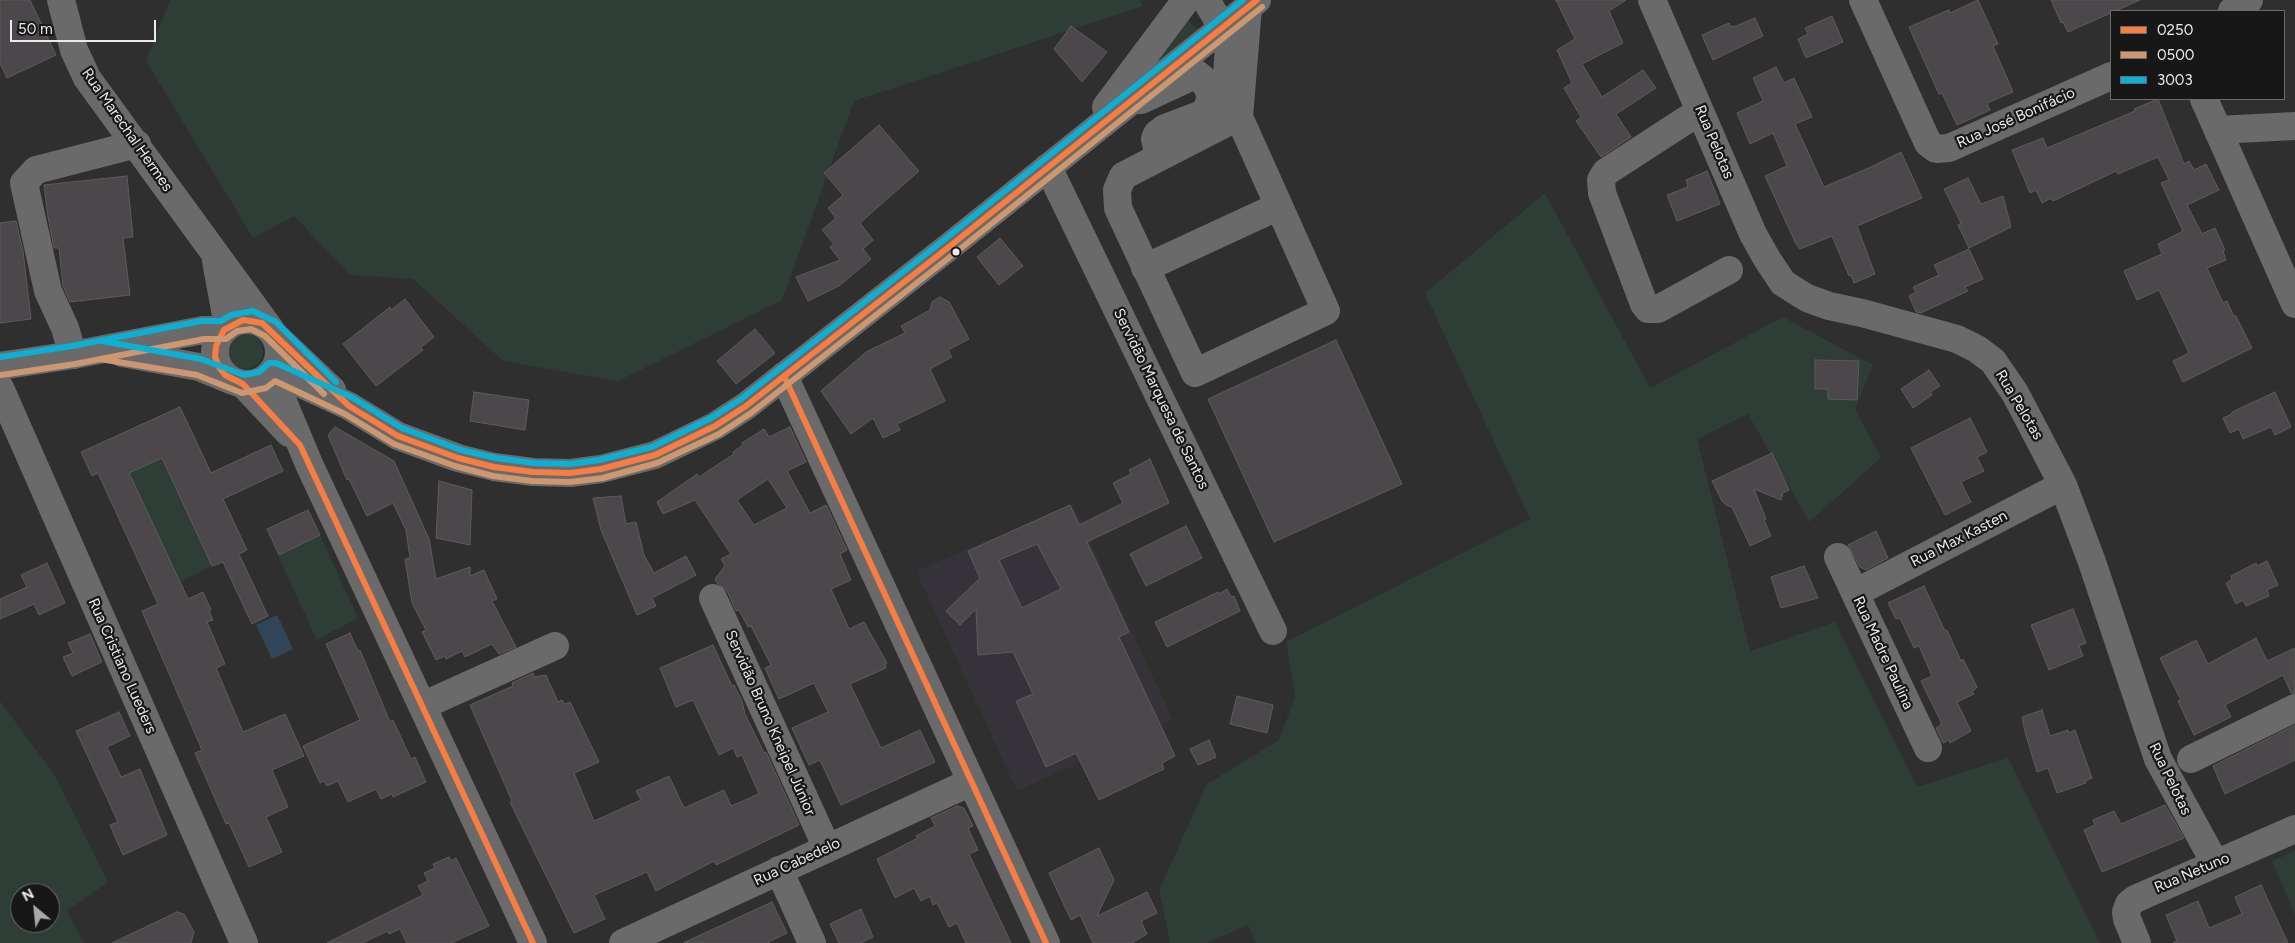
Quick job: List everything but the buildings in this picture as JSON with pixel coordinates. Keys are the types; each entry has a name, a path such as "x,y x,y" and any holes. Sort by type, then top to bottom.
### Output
{"main road":[{"path":"1083,138 1186,0"},
{"path":"1206,0 1222,27"},
{"path":"272,372 349,406 398,436 458,458 514,469 570,473 600,470 655,455 687,441 746,406 1252,4"},
{"path":"0,366 73,355 203,330 226,328 243,320 253,320 273,332 349,406"},
{"path":"226,328 216,346 218,367 239,383"},
{"path":"101,350 199,367 239,383 263,380 272,372 279,356 279,346 273,332"}],"street":[{"name":"Rua Marechal Hermes","path":"61,0 74,50 87,78 273,332"},
{"name":"Rua Pelotas","path":"1652,0 1753,234 1783,283 1807,298 1821,304 1957,339 1977,349 1993,362 2015,393 2063,485 2097,578 2151,741 2170,783 2214,863"},
{"name":"Rua José Bonifácio","path":"1863,0 1928,143 1936,149 1949,148 2110,76"},
{"path":"2234,10 2249,0"},
{"path":"1222,27 1229,45 1224,124 1123,176 1117,190 1118,208 1195,373 1326,311 1239,117 1243,46 1252,4"},
{"path":"1123,106 1139,101 1193,74 1198,74 1203,78 1211,95 1208,108 1202,114 1165,128 1157,134 1155,139 1159,156"},
{"path":"2204,100 2295,304"},
{"path":"1700,111 1606,172 1601,180 1602,193 1644,304 1648,309 1658,309 1730,270"},
{"path":"2218,130 2295,126"},
{"path":"73,355 65,328 48,291 24,183 36,170 136,144"},
{"name":"Servidão Marquesa de Santos","path":"1048,167 1273,631"},
{"path":"1145,268 1278,206"},
{"name":"Rua Marechal Hermes","path":"213,250 226,328"},
{"path":"272,372 300,445 533,943"},
{"path":"784,376 1046,943"},
{"path":"239,383 300,445"},
{"name":"Rua Cristiano Lueders","path":"0,388 244,943"},
{"name":"Rua Max Kasten","path":"1855,593 2063,485"},
{"name":"Rua Madre Paulina","path":"1838,558 1928,748"},
{"name":"Servidão Bruno Kneipel Júnior","path":"713,598 827,848"},
{"path":"422,706 555,646"},
{"path":"2191,759 2295,708"},
{"name":"Rua Cabedelo","path":"623,943 971,782"},
{"name":"Rua Netuno","path":"2137,943 2127,918 2129,904 2142,894 2295,829"},
{"path":"779,870 812,943"}],"shaded area":[{"path":"1073,504 1173,720 1017,791 916,571"}],"green space":[{"path":"170,0 1140,0 1143,6 854,101 782,300 618,381 503,361 413,279 350,275 294,216 253,238 146,61"},
{"path":"1186,16 1193,26 1205,32 1200,37 1138,74"},
{"path":"1545,193 1650,388 1783,317 1873,365 1855,409 1881,458 1809,522 1748,414 1697,439 1750,651 1835,622 1917,787 2008,758 2100,943 1256,943 1248,925 1206,943 1170,943 1159,890 1207,784 1279,740 1295,697 1286,642 1530,519 1425,293"},
{"path":"245,333 257,339 263,351 257,363 245,369 233,363 227,351 233,339"},
{"path":"162,458 212,566 180,582 129,473"},
{"path":"320,535 358,618 317,640 278,556"},
{"path":"0,701 54,774 108,882 67,911 84,943 0,943"},
{"path":"2295,851 2295,915 2272,861"}],"water":[{"path":"277,615 293,649 272,659 256,625"}],"transit line":[{"name":"3003","path":"102,341 201,359 244,375 259,372 269,363 276,363 353,398 402,428 461,450 496,458 534,463 570,464 599,460 652,447 711,418 741,399 945,239 1243,0"},
{"name":"0250","path":"533,943 300,445 243,384 225,375 219,367 215,357 216,346 224,330 243,320 262,323 349,406 398,436 458,458 494,467 533,472 570,473 601,469 655,455 715,426 746,406 950,246 1257,0"},
{"name":"0500","path":"100,359 197,375 242,393 266,388 275,381 345,414 394,444 455,466 493,476 532,481 570,482 603,478 657,463 719,434 751,413 955,253 1262,7"},
{"name":"3003","path":"0,357 72,346 201,321 221,321 231,315 253,311 276,322 336,382"},
{"name":"0500","path":"1,375 75,364 204,339 226,339 237,331 251,329 265,336 324,394"},
{"name":"0250","path":"784,376 1046,943"}]}
